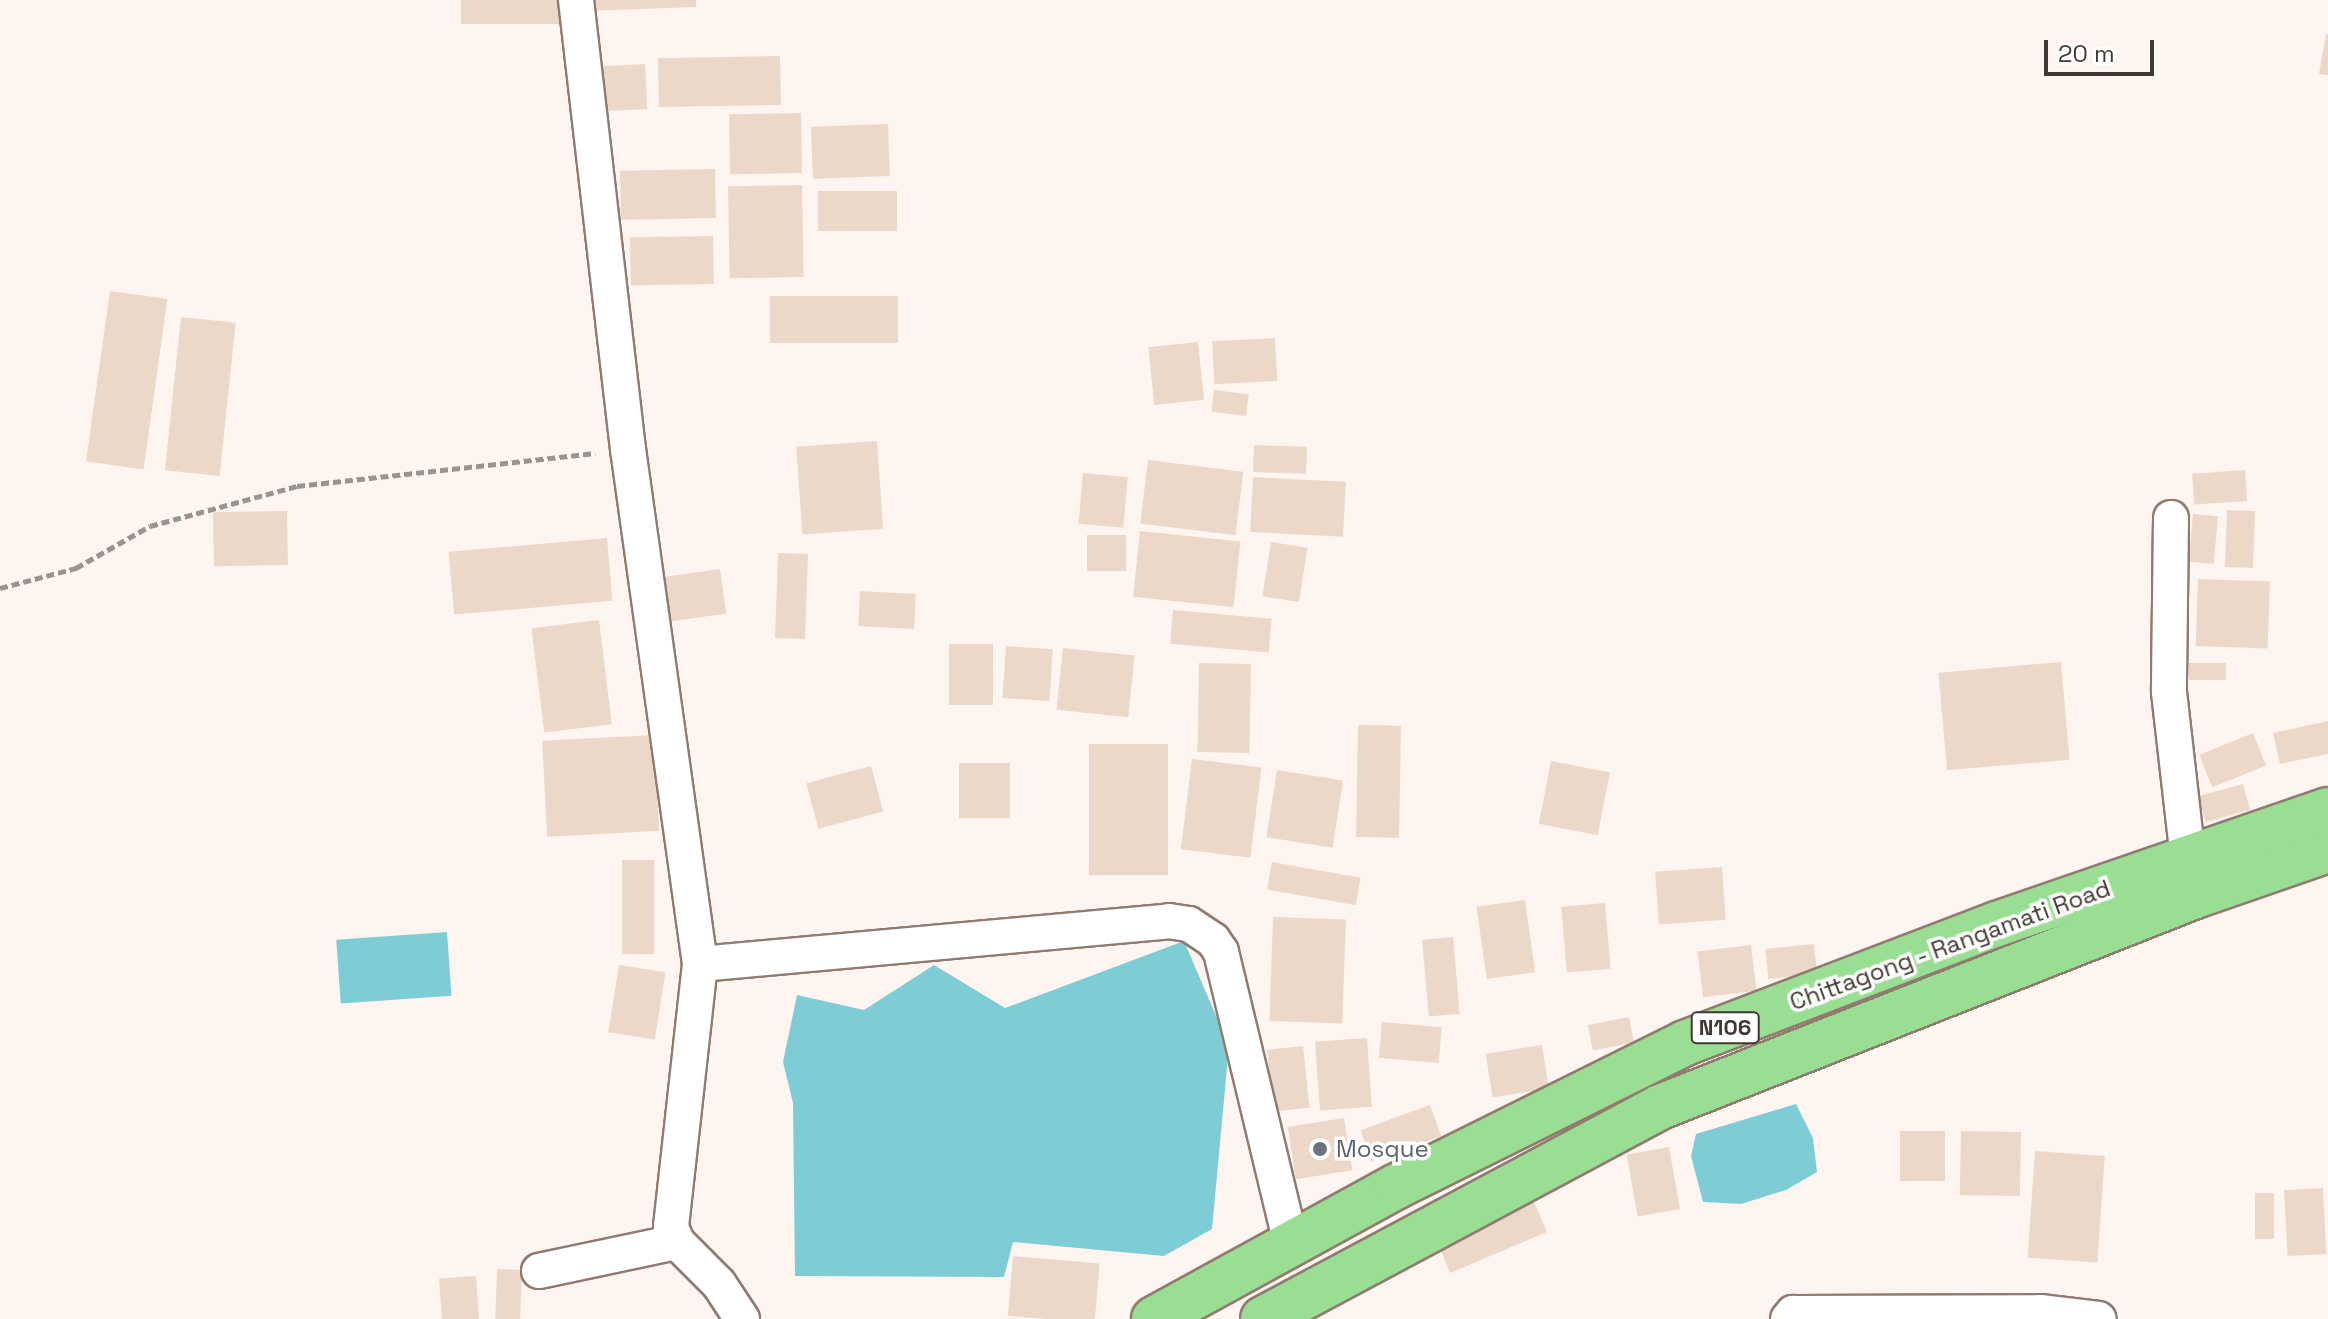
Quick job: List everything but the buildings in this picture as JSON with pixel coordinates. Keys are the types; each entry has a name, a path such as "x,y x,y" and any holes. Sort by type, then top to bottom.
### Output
{"highway":[{"name":"Chittagong - Rangamati Road","path":"1154,1319 1291,1244 1685,1043 2328,810"},
{"name":"Chittagong - Rangamati Road","path":"1263,1319 1660,1107 2195,896 2328,850"}],"street":[{"path":"576,0 628,449 700,964 670,1211 677,1242 719,1284 742,1319"},
{"path":"2171,518 2169,692 2188,859"},
{"path":"700,964 1169,921 1189,924 1213,940 1221,952 1291,1244"},
{"path":"539,1271 677,1242"},
{"path":"1788,1319 1793,1313 2040,1312 2099,1319"}],"path":[{"path":"0,588 76,568 150,526 297,486 628,449"}],"water":[{"path":"447,932 451,996 341,1004 336,940"},
{"path":"1184,941 1229,1046 1212,1229 1164,1256 1013,1242 1004,1277 795,1276 793,1103 783,1062 797,995 864,1010 934,965 1005,1008"},
{"path":"1796,1104 1813,1138 1817,1172 1786,1190 1741,1204 1703,1202 1691,1156 1696,1134"}],"place":[{"name":"Mosque","path":"1320,1149"}]}
